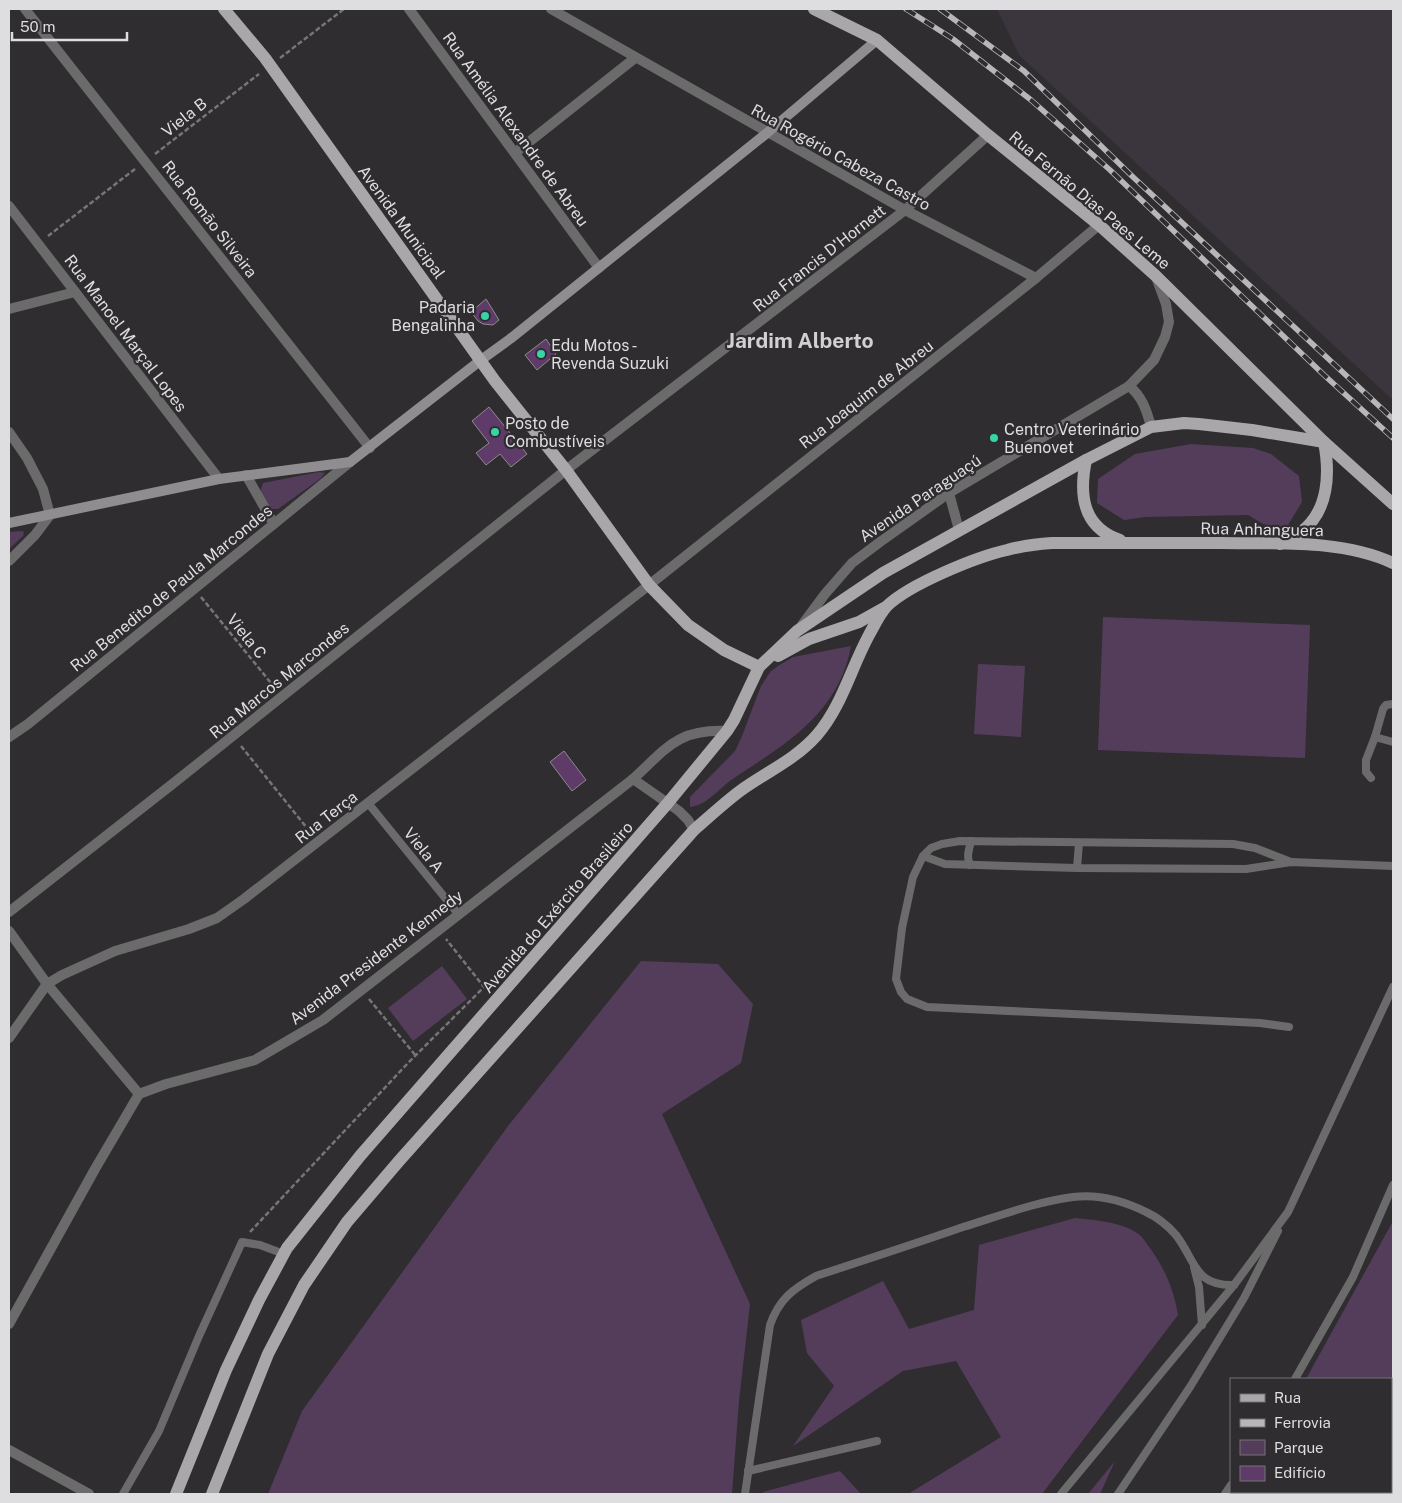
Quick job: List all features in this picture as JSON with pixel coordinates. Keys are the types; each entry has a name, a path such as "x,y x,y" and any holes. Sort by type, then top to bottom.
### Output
{"main road":[{"name":"Avenida Municipal","path":"224,9 270,66 495,381 566,470 649,585 688,625 724,650 759,666"},
{"name":"Rua Fernão Dias Paes Leme","path":"814,9 877,40 988,135 1099,225 1156,276 1324,442 1393,504"},
{"path":"9,524 219,479 350,462 599,268 767,133 877,40"},
{"name":"Avenida do Exército Brasileiro","path":"176,1494 226,1370 259,1300 284,1254 315,1211 360,1156 668,804 727,732 759,666 797,631 883,573 1086,460 1151,427 1167,424 1199,424 1269,432 1324,442"},
{"path":"1280,544 1301,532 1313,519 1321,504 1326,490 1328,468 1324,442"},
{"path":"1086,460 1082,480 1082,495 1085,506 1099,528 1107,536 1127,543"},
{"path":"759,666 809,639 859,622 887,607 909,590 929,579 1005,550 1027,545 1052,543 1127,543"},
{"name":"Rua Anhanguera","path":"1127,543 1280,544 1332,547 1370,554 1393,563"},
{"path":"212,1494 268,1354 304,1285 347,1222 412,1146 694,830 740,791 795,756 818,734 836,706 852,676 861,651 887,607"}],"street":[{"name":"Rua Romão Silveira","path":"26,9 370,448"},
{"name":"Rua Amélia Alexandre de Abreu","path":"409,9 599,268"},
{"name":"Rua Rogério Cabeza Castro","path":"551,9 905,210 1036,278"},
{"path":"515,152 635,58"},
{"name":"Rua Francis D'Hornett","path":"566,470 905,210 988,135"},
{"name":"Rua Manoel Marçal Lopes","path":"9,206 219,479"},
{"name":"Rua Joaquim de Abreu","path":"649,585 1036,278 1099,225"},
{"name":"Avenida Paraguaçú","path":"797,631 852,563 949,493 1129,386 1154,360 1165,337 1169,322 1166,304 1156,276"},
{"path":"9,309 76,292"},
{"path":"1129,386 1137,392 1143,403 1151,427"},
{"path":"9,432 27,458 43,490 50,515 35,535 9,561"},
{"name":"Rua Benedito de Paula Marcondes","path":"9,737 28,724 350,462"},
{"name":"Rua Marcos Marcondes","path":"9,912 566,470"},
{"path":"246,475 274,524"},
{"path":"949,493 959,530"},
{"name":"Rua Terça","path":"9,1038 47,984 62,975 115,951 218,918 649,585"},
{"name":"Avenida Presidente Kennedy","path":"139,1094 166,1084 255,1060 323,1020 633,779 674,742 689,735 708,730 727,732"},
{"path":"633,779 684,816 694,830"},
{"path":"9,931 47,984 139,1094 94,1169 9,1324"},
{"path":"9,1450 89,1494"}],"lane":[{"path":"1372,778 1366,772 1366,760 1376,737 1383,709 1386,705 1393,704"},
{"path":"1376,737 1393,742"},
{"name":"Viela A","path":"368,803 459,914"},
{"path":"970,866 968,856 971,841"},
{"path":"1289,1027 1260,1023 928,1007 907,999 901,992 896,979 902,928 913,877 923,856 931,848 942,844 971,841 1233,844 1255,848 1291,862"},
{"path":"1077,868 1079,843"},
{"path":"923,856 945,864 970,866 1246,869 1291,862 1393,866"},
{"path":"1118,1494 1190,1387 1244,1298 1288,1212 1393,987"},
{"path":"1296,1378 1353,1277 1393,1186"},
{"path":"745,1494 773,1317 786,1295 816,1276 1028,1206 1074,1197 1096,1197 1112,1199 1147,1212 1176,1235 1194,1265 1210,1282 1217,1285 1234,1285"},
{"path":"1061,1494 1202,1325 1288,1212"},
{"path":"123,1494 159,1431 199,1336 242,1242 260,1245 284,1254"},
{"path":"1194,1265 1202,1325"},
{"path":"748,1471 877,1442"}],"path":[{"name":"Viela B","path":"39,243 344,9"},
{"name":"Viela C","path":"194,589 282,697"},
{"path":"233,736 318,842"},
{"path":"242,1242 416,1056 484,987 439,930"},
{"path":"361,990 416,1056"}],"shaded area":[{"path":"997,9 1393,9 1393,400 1019,55"}],"green space":[{"path":"1191,444 1253,448 1271,454 1299,476 1302,502 1285,530 1263,524 1248,515 1145,517 1124,520 1097,503 1098,479 1135,454"},
{"path":"319,472 325,473 320,479 278,509 270,509 260,492 263,483"},
{"path":"9,532 24,532 23,536 9,549"},
{"path":"1103,617 1310,625 1305,758 1098,750"},
{"path":"851,646 845,670 835,690 808,724 791,739 729,782 708,800 690,807 690,797 735,751 761,686 771,671 793,657"},
{"path":"978,664 1025,666 1021,737 974,734"},
{"path":"641,961 718,964 753,1004 741,1063 662,1114 750,1304 739,1401 732,1494 268,1494 302,1411 508,1126"},
{"path":"442,966 467,999 413,1041 388,1008"},
{"path":"1075,1218 1118,1225 1141,1236 1164,1272 1174,1297 1178,1315 1042,1494 908,1494 1001,1437 956,1361 903,1371 793,1446 834,1386 807,1353 801,1320 883,1281 909,1329 974,1310 979,1245"},
{"path":"1393,1221 1393,1494 1243,1494 1392,1493 1392,1378 1307,1378"},
{"path":"1115,1461 1100,1494 1088,1494"},
{"path":"840,1471 861,1494 763,1494 763,1492"}],"building":[{"name":"Padaria Bengalinha","path":"486,299 499,320 493,325 483,324 471,312"},
{"name":"Edu Motos - Revenda Suzuki","path":"546,339 556,354 537,370 525,355"},
{"name":"Posto de Combustíveis","path":"489,407 527,454 511,467 500,454 486,465 476,453 489,443 472,421"},
{"path":"564,751 586,780 572,791 550,762"}],"railway":[{"path":"906,9 953,39 1031,100 1110,170 1324,375 1393,438"},
{"path":"940,9 1024,71 1133,177 1393,419"}],"place":[{"name":"Padaria Bengalinha","path":"485,316"},
{"name":"Edu Motos - Revenda Suzuki","path":"541,354"},
{"name":"Posto de Combustíveis","path":"495,432"},
{"name":"Centro Veterinário Buenovet","path":"994,438"}],"district":[{"name":"Jardim Alberto","path":"800,341"}]}
